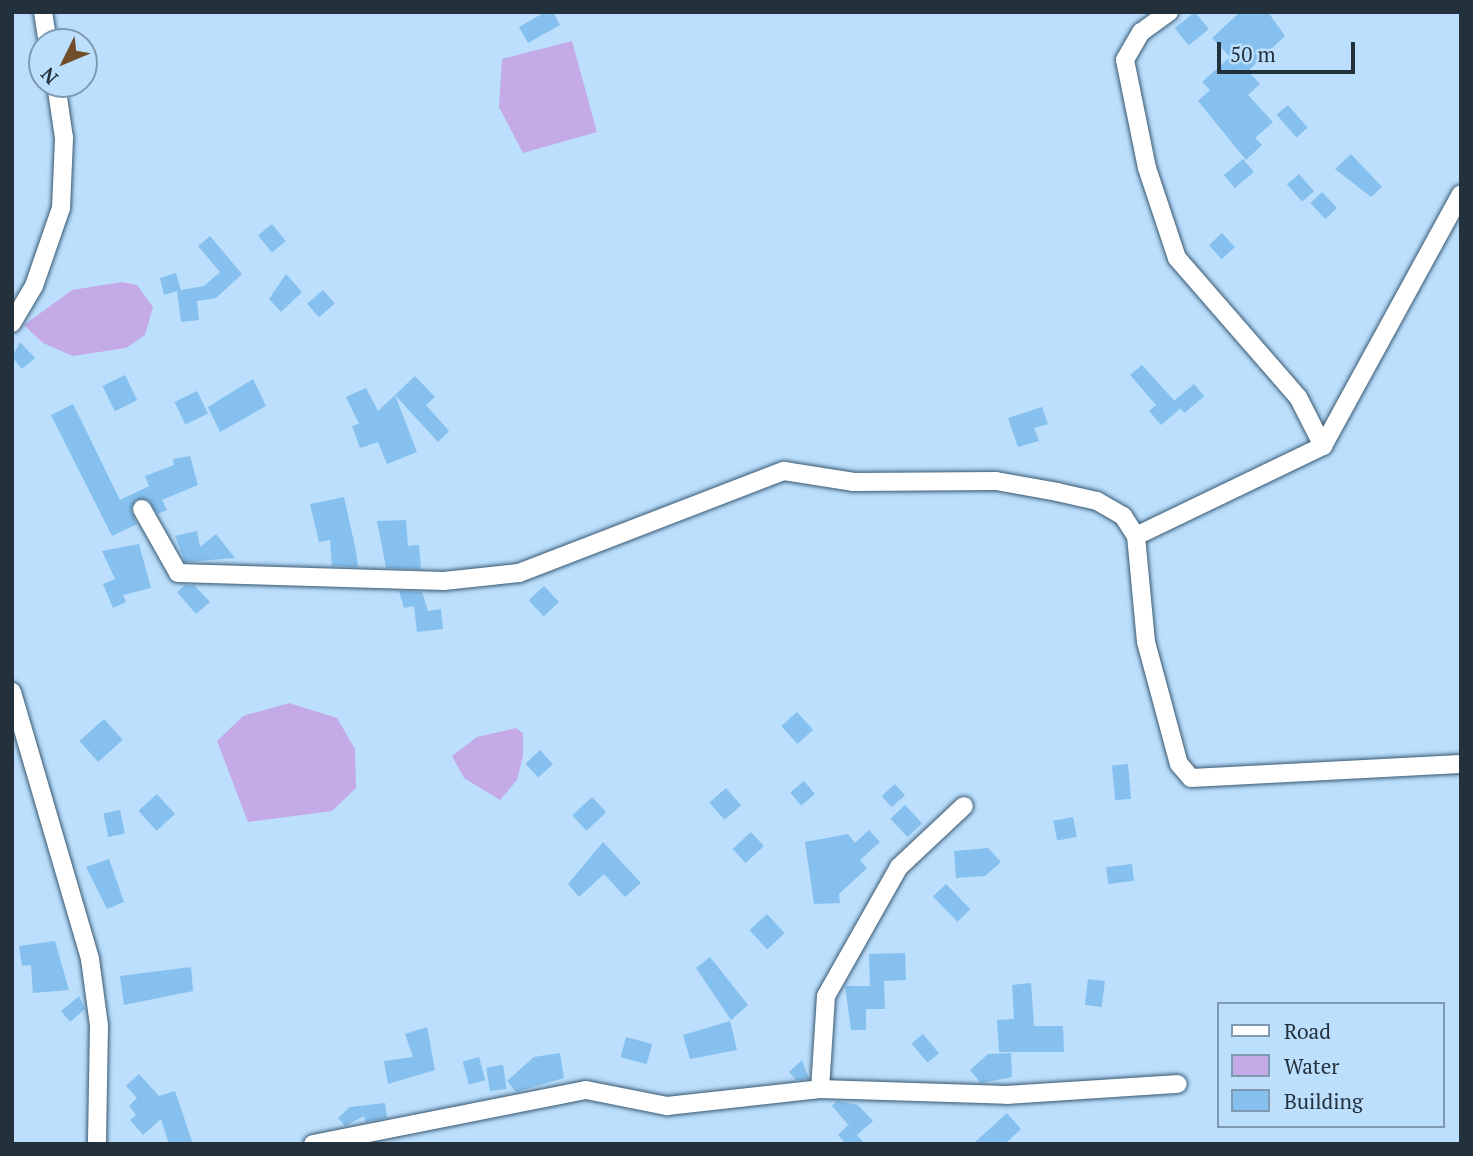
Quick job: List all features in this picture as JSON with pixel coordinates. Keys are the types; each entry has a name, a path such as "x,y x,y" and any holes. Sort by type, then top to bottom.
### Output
{"street":[{"path":"1169,12 1142,33 1125,60 1147,168 1177,258 1298,397 1323,446"},
{"path":"12,323 34,286 61,208 64,138 58,98"},
{"path":"1136,536 1323,446 1461,194"},
{"path":"142,509 178,573 233,578 444,581 519,573 608,544 784,471 855,482 996,481 1057,492 1097,501 1123,516 1136,536 1146,642 1179,764 1191,778 1461,764"},
{"path":"12,692 90,959 100,1026 97,1144"},
{"path":"820,1089 826,996 899,867 964,806"},
{"path":"313,1144 586,1090 667,1106 820,1089 1007,1095 1178,1084"}],"water":[{"path":"572,41 597,132 523,153 499,107 502,59"},
{"path":"122,282 137,285 153,307 145,335 126,348 73,356 43,343 24,325 72,290"},
{"path":"289,703 337,718 355,749 356,788 332,811 248,822 217,741 243,716"},
{"path":"516,728 523,733 523,756 517,780 500,800 464,778 452,756 477,737"}],"building":[{"path":"545,12 553,12 560,25 528,43 519,27"},
{"path":"1195,12 1209,29 1189,45 1175,28"},
{"path":"1240,12 1268,12 1285,36 1248,71 1260,84 1248,95 1273,122 1255,138 1262,145 1246,160 1198,101 1210,90 1202,82 1230,57 1212,38"},
{"path":"1288,105 1308,128 1296,137 1277,115"},
{"path":"1351,154 1382,187 1371,197 1335,169"},
{"path":"1243,159 1254,172 1235,188 1224,175"},
{"path":"1299,174 1314,191 1302,202 1287,184"},
{"path":"1322,192 1337,208 1325,219 1310,203"},
{"path":"272,224 286,241 272,252 258,235"},
{"path":"1222,233 1235,247 1222,259 1209,245"},
{"path":"210,236 242,274 216,298 197,301 199,320 181,322 177,291 164,295 160,278 176,273 181,290 204,286 220,272 198,246"},
{"path":"286,274 302,292 281,312 269,299"},
{"path":"323,290 335,304 319,317 307,304"},
{"path":"20,342 35,358 22,369 12,357"},
{"path":"1142,365 1181,408 1161,425 1149,411 1156,405 1130,375"},
{"path":"125,375 137,400 115,411 103,386"},
{"path":"415,376 435,397 426,405 449,431 438,442 395,395"},
{"path":"253,379 266,406 220,432 208,407"},
{"path":"1194,384 1204,396 1184,413 1174,401"},
{"path":"366,388 378,411 395,395 417,452 387,464 378,442 360,448 352,426 359,424 346,397"},
{"path":"197,391 208,413 185,424 175,402"},
{"path":"73,404 120,500 149,486 145,476 174,465 173,459 190,456 198,485 162,500 167,510 158,514 148,500 136,500 131,510 137,524 112,536 51,415"},
{"path":"1042,407 1048,424 1034,428 1039,441 1018,447 1008,418"},
{"path":"344,497 358,567 332,566 330,540 319,542 310,504"},
{"path":"406,520 408,546 419,545 421,569 386,568 377,521"},
{"path":"197,531 200,547 216,534 235,558 185,562 175,536"},
{"path":"139,544 151,588 123,595 126,602 113,608 103,584 115,579 102,551"},
{"path":"185,585 194,585 210,602 196,614 177,592"},
{"path":"544,586 559,602 544,616 529,600"},
{"path":"399,591 422,592 428,611 441,609 443,629 417,632 414,606 404,608"},
{"path":"797,712 813,730 797,744 781,726"},
{"path":"104,719 123,740 98,762 79,741"},
{"path":"540,750 553,764 538,778 525,764"},
{"path":"1128,764 1131,799 1115,800 1112,765"},
{"path":"804,781 815,794 801,806 790,793"},
{"path":"895,784 905,795 892,807 882,796"},
{"path":"726,788 741,805 724,820 709,802"},
{"path":"157,794 175,814 156,831 138,811"},
{"path":"592,797 606,812 587,831 572,815"},
{"path":"905,805 922,823 907,837 890,819"},
{"path":"120,810 125,833 108,837 103,814"},
{"path":"1073,817 1077,837 1057,840 1053,821"},
{"path":"869,830 880,842 860,860 867,868 839,894 840,903 814,904 805,842 848,834 855,843"},
{"path":"751,832 764,846 746,863 733,849"},
{"path":"603,842 641,883 625,897 604,874 579,897 568,884"},
{"path":"988,848 1001,862 985,876 956,878 954,851"},
{"path":"109,859 124,902 107,909 86,867"},
{"path":"1132,864 1134,881 1108,884 1106,867"},
{"path":"946,884 970,909 957,922 933,897"},
{"path":"767,914 785,933 767,949 749,930"},
{"path":"55,941 69,990 33,993 31,965 22,966 19,946"},
{"path":"905,953 906,980 884,981 885,1009 866,1009 866,1030 851,1030 845,986 870,986 869,954"},
{"path":"710,957 748,1005 731,1020 696,968"},
{"path":"191,967 193,991 124,1005 120,976"},
{"path":"1088,979 1105,981 1102,1007 1085,1005"},
{"path":"1031,983 1034,1026 1063,1026 1064,1052 999,1052 997,1020 1014,1019 1012,985"},
{"path":"79,996 85,1009 70,1022 61,1011"},
{"path":"730,1021 737,1050 690,1059 683,1035"},
{"path":"427,1027 435,1070 388,1084 384,1061 413,1057 405,1034"},
{"path":"923,1034 939,1053 928,1063 912,1044"},
{"path":"626,1037 652,1044 647,1064 621,1057"},
{"path":"560,1053 564,1078 516,1092 507,1081 534,1057"},
{"path":"1011,1053 1012,1077 981,1083 970,1070 988,1054"},
{"path":"479,1057 485,1080 469,1085 463,1061"},
{"path":"802,1060 809,1079 796,1080 789,1072"},
{"path":"503,1065 507,1089 490,1091 486,1068"},
{"path":"139,1074 159,1096 175,1091 193,1144 169,1144 161,1119 143,1135 130,1120 136,1115 129,1106 137,1098 126,1086"},
{"path":"837,1101 858,1105 873,1121 857,1135 832,1106"},
{"path":"385,1103 387,1118 366,1122 364,1116 345,1126 338,1118 350,1107"},
{"path":"1007,1113 1021,1129 1005,1144 973,1144"},
{"path":"848,1125 865,1144 846,1144 838,1135"}]}
